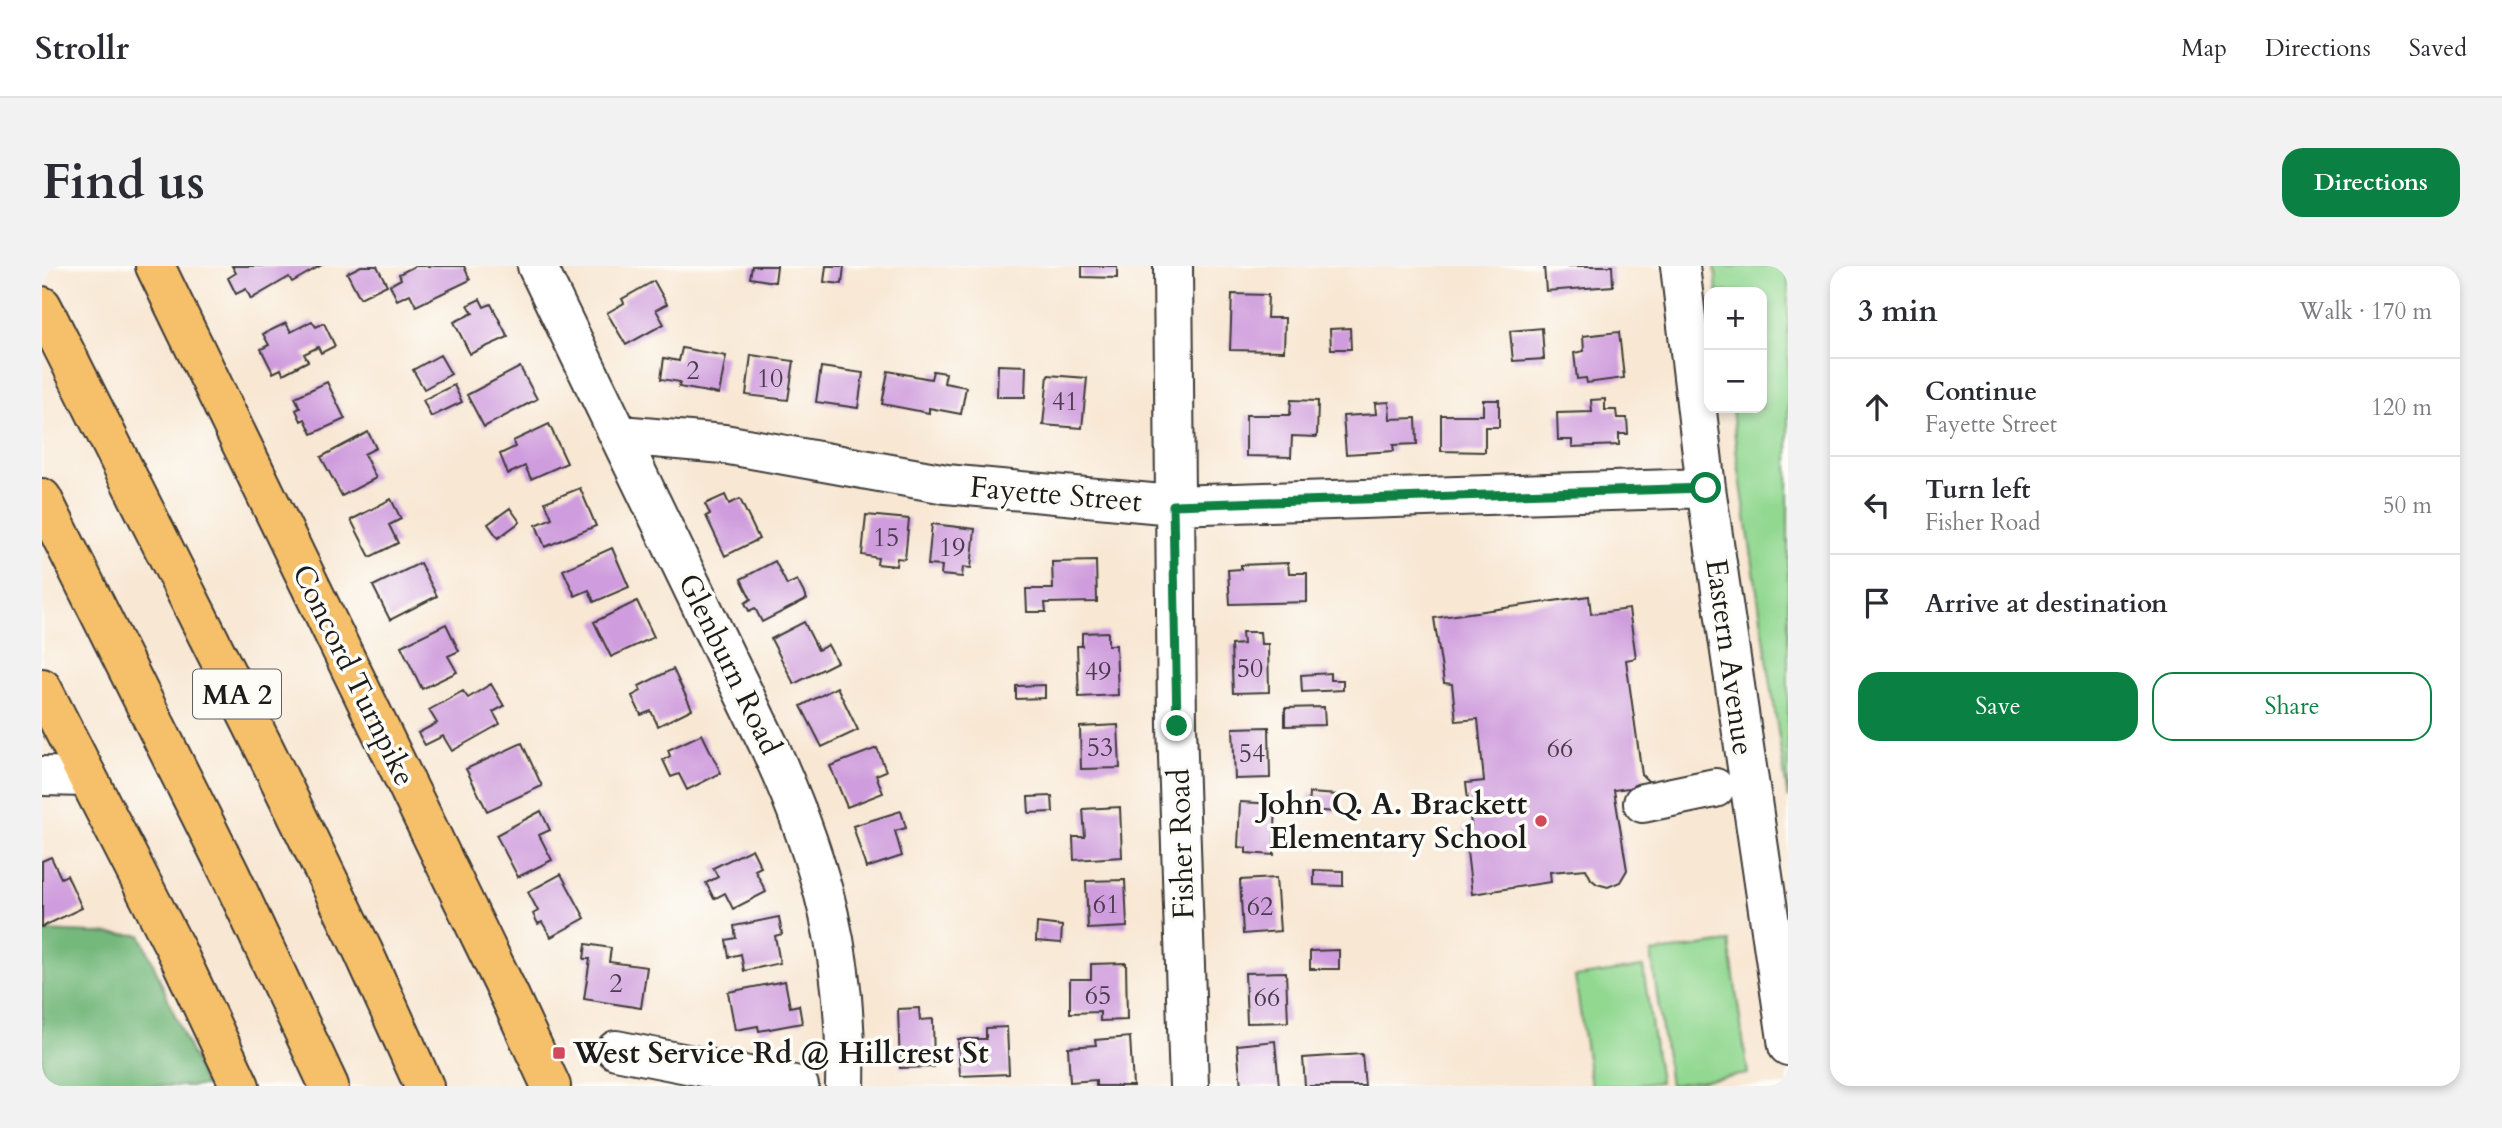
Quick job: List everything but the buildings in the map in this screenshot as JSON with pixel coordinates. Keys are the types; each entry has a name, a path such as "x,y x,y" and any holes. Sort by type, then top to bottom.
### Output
{"main road":[{"name":"Concord Turnpike","path":"155,266 505,985 551,1086"},
{"name":"MA 2","path":"42,306 284,789 363,951 424,1086"},
{"name":"MA 2","path":"42,498 230,874 329,1086"},
{"path":"42,688 176,950 240,1086"}],"street":[{"name":"Glenburn Road","path":"537,266 771,750 806,833 829,910 839,964 845,1041 845,1086"},
{"name":"Fisher Road","path":"1172,266 1177,726 1189,1086"},
{"name":"Eastern Avenue","path":"1681,266 1706,488 1788,1046"},
{"name":"Fayette Street","path":"620,435 724,444 946,484 1173,505 1706,488"},
{"path":"42,776 87,777"},
{"path":"1643,803 1715,788"},
{"path":"616,1051 650,1055 799,1086"}],"green space":[{"path":"1715,266 1788,266 1788,799 1733,413 1767,413 1767,287 1717,287"},
{"path":"42,931 141,935 205,1086 42,1086"},
{"path":"1729,942 1748,1074 1670,1085 1651,953"},
{"path":"1643,967 1660,1082 1629,1086 1591,1086 1575,977"}],"place":[{"name":"John Q. A. Brackett Elementary School","path":"1541,821"},
{"name":"West Service Rd @ Hillcrest St","path":"559,1053"}],"route":[{"path":"1177,726 1173,505 1706,488"}]}
